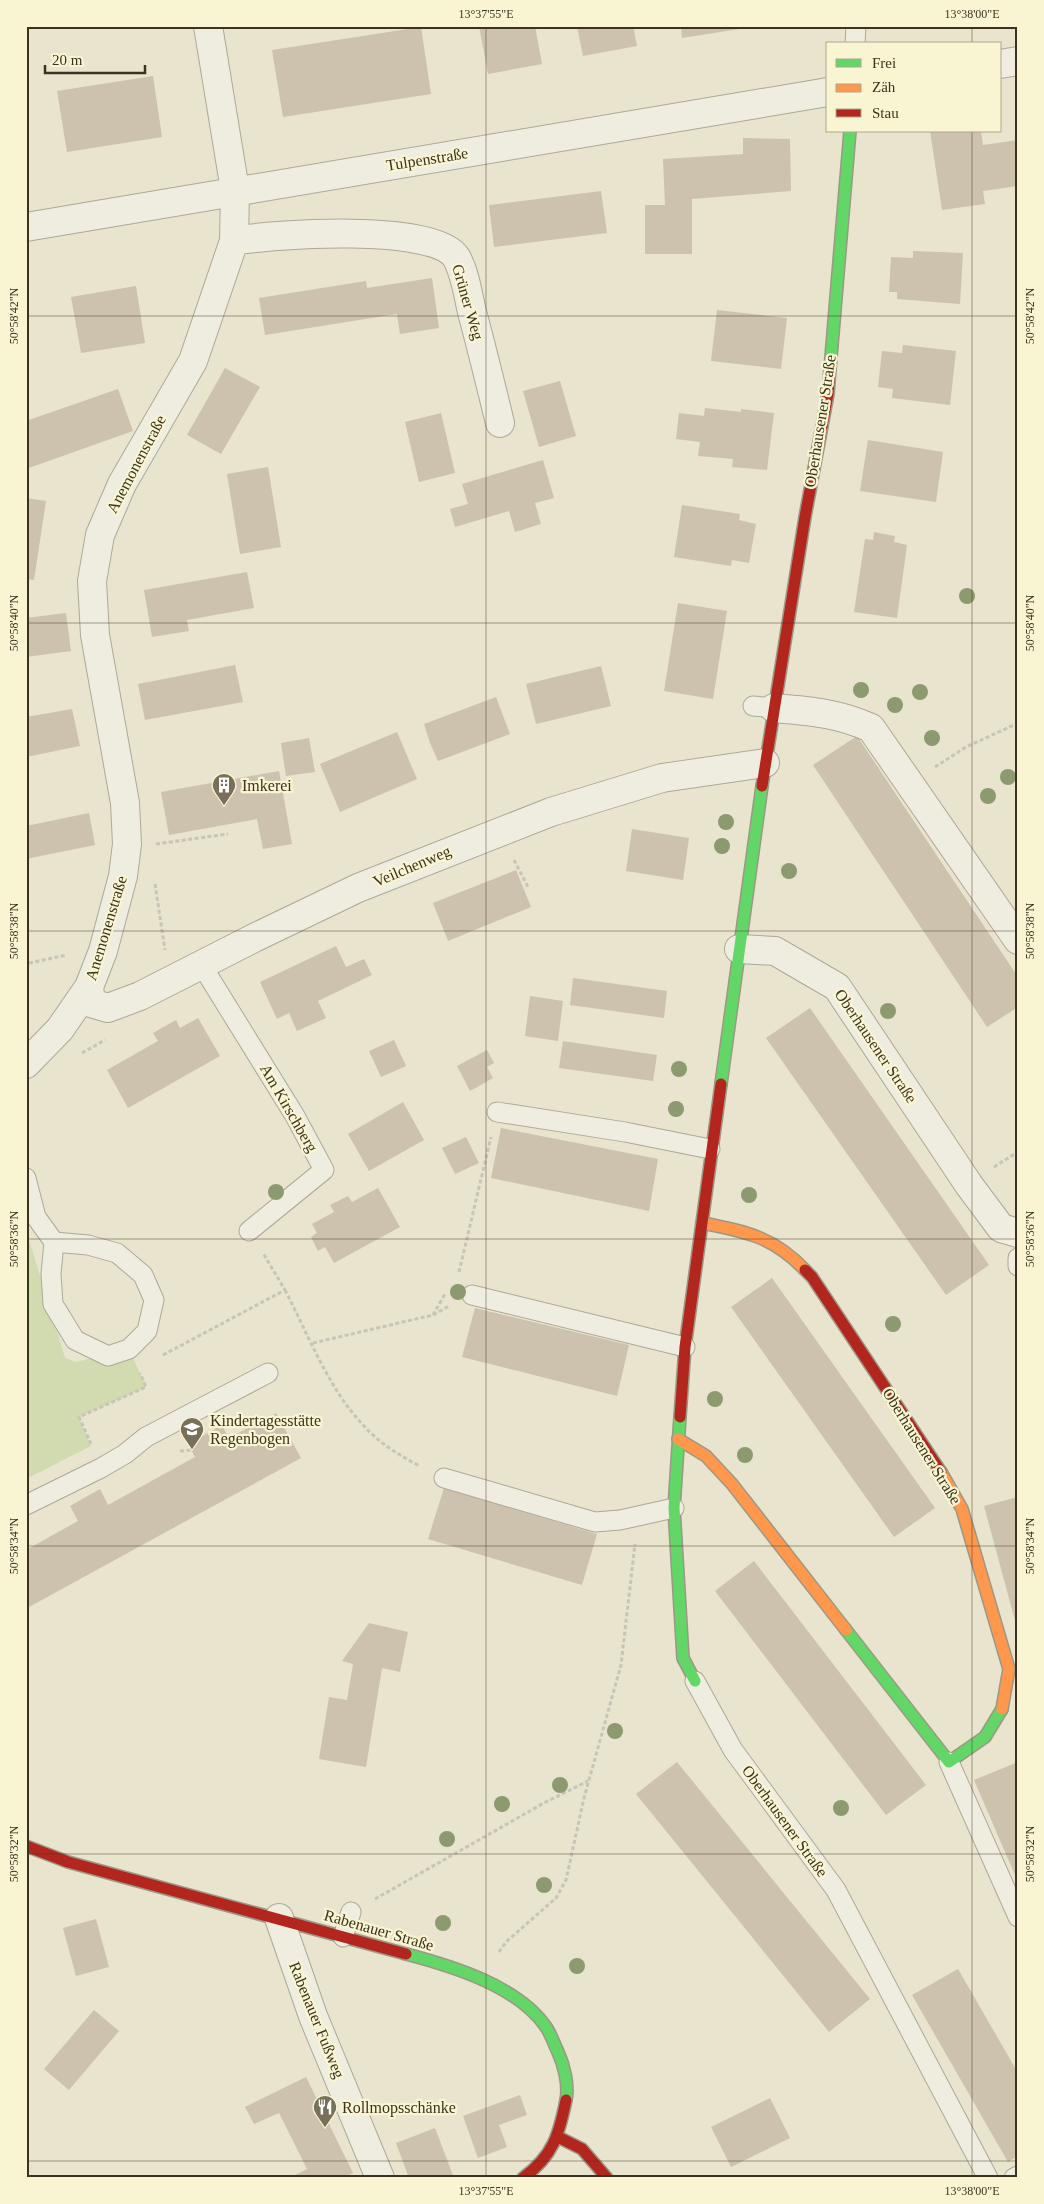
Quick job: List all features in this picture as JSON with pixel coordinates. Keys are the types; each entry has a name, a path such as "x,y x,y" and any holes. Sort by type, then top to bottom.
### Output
{"street":[{"name":"Anemonenstraße","path":"26,1064 60,1029 89,986 117,904 127,844 125,803 95,636 92,581 100,535 122,484 193,361 234,241 235,190 208,26"},
{"path":"1002,64 1018,61"},
{"name":"Tulpenstraße","path":"26,227 235,190 826,92"},
{"name":"Oberhausener Straße","path":"695,1681 683,1658 674,1508 685,1347 710,1149 765,763 763,707 805,517 828,394 850,132"},
{"name":"Grüner Weg","path":"234,241 263,236 383,235 438,244 456,257 465,284 500,423"},
{"path":"763,707 813,711 847,717 871,728 1018,940"},
{"name":"Veilchenweg","path":"89,986 91,1003 108,1008 140,996 358,888 551,812 662,778 765,763"},
{"name":"Oberhausener Straße","path":"739,949 775,951 837,986 969,1185 1001,1228 1018,1233"},
{"name":"Oberhausener Straße","path":"702,1224 742,1230 787,1251 812,1277 940,1470 962,1509 1009,1669 1002,1710 985,1737 949,1762"},
{"path":"678,1439 706,1456 732,1484 949,1762"},
{"name":"Rabenauer Straße","path":"26,1846 68,1862 411,1955 488,1981 524,2004 546,2027 562,2061 567,2094 558,2137 537,2168 523,2178"},
{"name":"Rabenauer Fußweg","path":"279,1918 313,2016 380,2178"},
{"path":"558,2137 582,2149 607,2178"}],"lane":[{"path":"855,42 856,26"},
{"name":"Am Kirschberg","path":"202,964 290,1108 324,1170 249,1231"},
{"path":"497,1112 626,1132 710,1149"},
{"path":"26,1178 36,1217 54,1242 51,1274 53,1304 74,1340 108,1356 129,1349 147,1331 154,1300 143,1275 117,1253 88,1244 54,1242"},
{"path":"1018,1258 1018,1266"},
{"path":"472,1295 685,1347"},
{"path":"26,1505 101,1468 125,1454 146,1437 268,1373"},
{"path":"444,1478 595,1522 648,1515 674,1508"},
{"name":"Oberhausener Straße","path":"695,1681 733,1750 836,1890 988,2178"},
{"path":"949,1762 1018,1916"},
{"path":"343,1937 351,1912"}],"path":[{"path":"910,783 966,747 1018,723"},
{"path":"127,844 148,845 228,834"},
{"path":"515,862 528,887"},
{"path":"153,874 170,980"},
{"path":"29,963 73,954"},
{"path":"458,1273 497,1112"},
{"path":"1000,1163 1016,1153"},
{"path":"249,1231 285,1290 333,1384 364,1426 400,1456 444,1478"},
{"path":"159,1357 285,1290"},
{"path":"432,1315 448,1290"},
{"path":"313,1343 432,1315 472,1295"},
{"path":"101,1468 79,1417 146,1387 138,1368"},
{"path":"488,1981 506,1942 556,1898 566,1880 588,1780 621,1665 631,1561 637,1532 648,1515"},
{"path":"351,1912 588,1780"}],"green space":[{"path":"26,1230 65,1358 76,1362 129,1349 146,1387 79,1417 91,1446 26,1479"}],"building":[{"path":"479,26 535,26 542,64 488,74"},
{"path":"577,26 633,26 637,46 583,56"},
{"path":"681,26 752,26 752,27 682,38"},
{"path":"421,27 431,94 283,117 272,50"},
{"path":"153,76 162,137 67,152 57,91"},
{"path":"930,132 981,132 983,145 1018,140 1018,186 983,191 985,204 942,210"},
{"path":"743,138 790,139 791,191 692,199 692,254 645,254 645,205 665,205 663,159 743,154"},
{"path":"601,191 607,233 494,247 489,205"},
{"path":"913,251 963,253 960,304 897,299 897,292 889,292 891,257 913,258"},
{"path":"432,278 439,328 400,334 397,314 265,335 259,298 366,281 367,288"},
{"path":"136,286 145,343 81,353 71,297"},
{"path":"717,310 787,318 781,369 711,361"},
{"path":"903,345 956,351 950,405 892,398 893,389 878,387 882,351 902,353"},
{"path":"225,368 260,387 221,454 187,435"},
{"path":"560,381 576,436 539,447 523,391"},
{"path":"118,389 133,431 26,469 26,421"},
{"path":"705,408 741,412 741,409 774,413 767,470 732,467 733,459 698,456 700,442 676,439 679,413 704,416"},
{"path":"441,413 455,473 419,482 405,422"},
{"path":"868,440 943,452 936,502 860,491"},
{"path":"543,460 554,498 535,503 541,524 515,532 509,511 455,527 450,509 468,504 462,484"},
{"path":"268,467 281,547 240,554 227,474"},
{"path":"26,498 46,501 34,580 26,579"},
{"path":"682,505 740,514 739,520 756,524 749,563 732,560 731,566 674,557"},
{"path":"874,532 895,536 894,542 907,545 897,618 854,612 865,539 873,540"},
{"path":"247,572 254,608 187,620 189,631 152,637 144,590"},
{"path":"678,603 727,611 713,699 664,691"},
{"path":"66,613 71,651 26,657 26,618"},
{"path":"235,665 243,702 145,720 138,684"},
{"path":"601,666 611,706 536,724 526,684"},
{"path":"496,697 510,734 438,761 424,724"},
{"path":"72,709 80,746 26,757 26,717"},
{"path":"397,732 417,779 340,812 320,764"},
{"path":"857,736 1018,977 1018,1007 987,1027 813,765"},
{"path":"309,738 315,772 286,776 281,743"},
{"name":"Imkerei","path":"279,771 292,844 263,849 257,819 169,835 161,792"},
{"path":"89,813 95,845 26,859 26,826"},
{"path":"632,829 689,838 683,880 626,871"},
{"path":"516,870 531,907 448,941 433,903"},
{"path":"336,946 346,967 364,959 372,975 318,1001 326,1018 297,1031 289,1013 277,1019 260,982"},
{"path":"573,978 667,991 664,1018 570,1005"},
{"path":"530,996 563,1001 558,1041 525,1036"},
{"path":"810,1008 989,1265 946,1295 766,1038"},
{"path":"198,1018 220,1056 128,1108 107,1070 158,1041 153,1033 176,1020 180,1028"},
{"path":"394,1040 406,1066 381,1077 369,1051"},
{"path":"563,1041 657,1055 653,1081 559,1068"},
{"path":"487,1050 494,1063 487,1067 493,1078 470,1091 457,1066"},
{"path":"403,1102 424,1140 369,1171 348,1134"},
{"path":"501,1128 658,1159 649,1211 491,1178"},
{"path":"466,1137 479,1163 455,1174 442,1148"},
{"path":"378,1188 400,1227 334,1263 325,1247 318,1251 311,1237 317,1233 312,1224 334,1212 330,1205 348,1196 352,1202"},
{"path":"772,1278 935,1508 894,1537 731,1307"},
{"path":"475,1308 629,1345 617,1396 462,1357"},
{"path":"276,1413 301,1458 29,1607 26,1602 26,1550 78,1521 70,1506 100,1489 108,1505 195,1457 188,1444 222,1425 229,1438"},
{"path":"444,1488 597,1534 582,1585 428,1539"},
{"path":"1018,1497 1018,1628 1017,1628 984,1506"},
{"path":"754,1561 926,1785 886,1815 715,1591"},
{"path":"369,1623 408,1632 400,1672 382,1668 366,1767 319,1759 329,1697 347,1700 353,1664 342,1661"},
{"path":"677,1762 870,1999 829,2032 636,1794"},
{"path":"1018,1762 1018,1882 974,1780"},
{"path":"96,1919 109,1967 76,1976 63,1928"},
{"path":"958,1969 1018,2073 1018,2156 1008,2162 912,1995"},
{"path":"94,2010 119,2031 69,2090 44,2069"},
{"path":"306,2077 353,2173 343,2178 289,2178 307,2169 279,2113 254,2124 245,2107"},
{"path":"520,2095 527,2115 499,2125 507,2147 478,2158 463,2116"},
{"path":"770,2098 790,2138 731,2167 711,2127"},
{"path":"435,2128 454,2178 409,2178 396,2143"}],"traffic: fast":[{"path":"830,369 850,132"},
{"path":"721,1084 762,786"},
{"path":"680,1417 674,1508 683,1658 695,1681"},
{"path":"846,1630 949,1762 985,1737 1002,1709"},
{"path":"406,1954 483,1980 502,1989 534,2013 548,2030 560,2057 566,2082 566,2100"}],"traffic: slow":[{"path":"702,1223 758,1237 782,1250 805,1270"},
{"path":"678,1439 706,1456 732,1484 846,1630"},
{"path":"941,1472 962,1509 1009,1669 1002,1709"}],"traffic: jam":[{"path":"762,786 805,517 828,394 830,369"},
{"path":"680,1417 685,1347 721,1084"},
{"path":"805,1270 812,1277 941,1472"},
{"path":"26,1846 68,1862 406,1954"},
{"path":"523,2178 541,2161 553,2144 561,2124 566,2100"},
{"path":"558,2137 582,2149 607,2178"}],"place":[{"name":"Imkerei","path":"224,806"},
{"name":"Kindertagesstätte Regenbogen","path":"192,1450"},
{"name":"Rollmopsschänke","path":"325,2128"}]}
